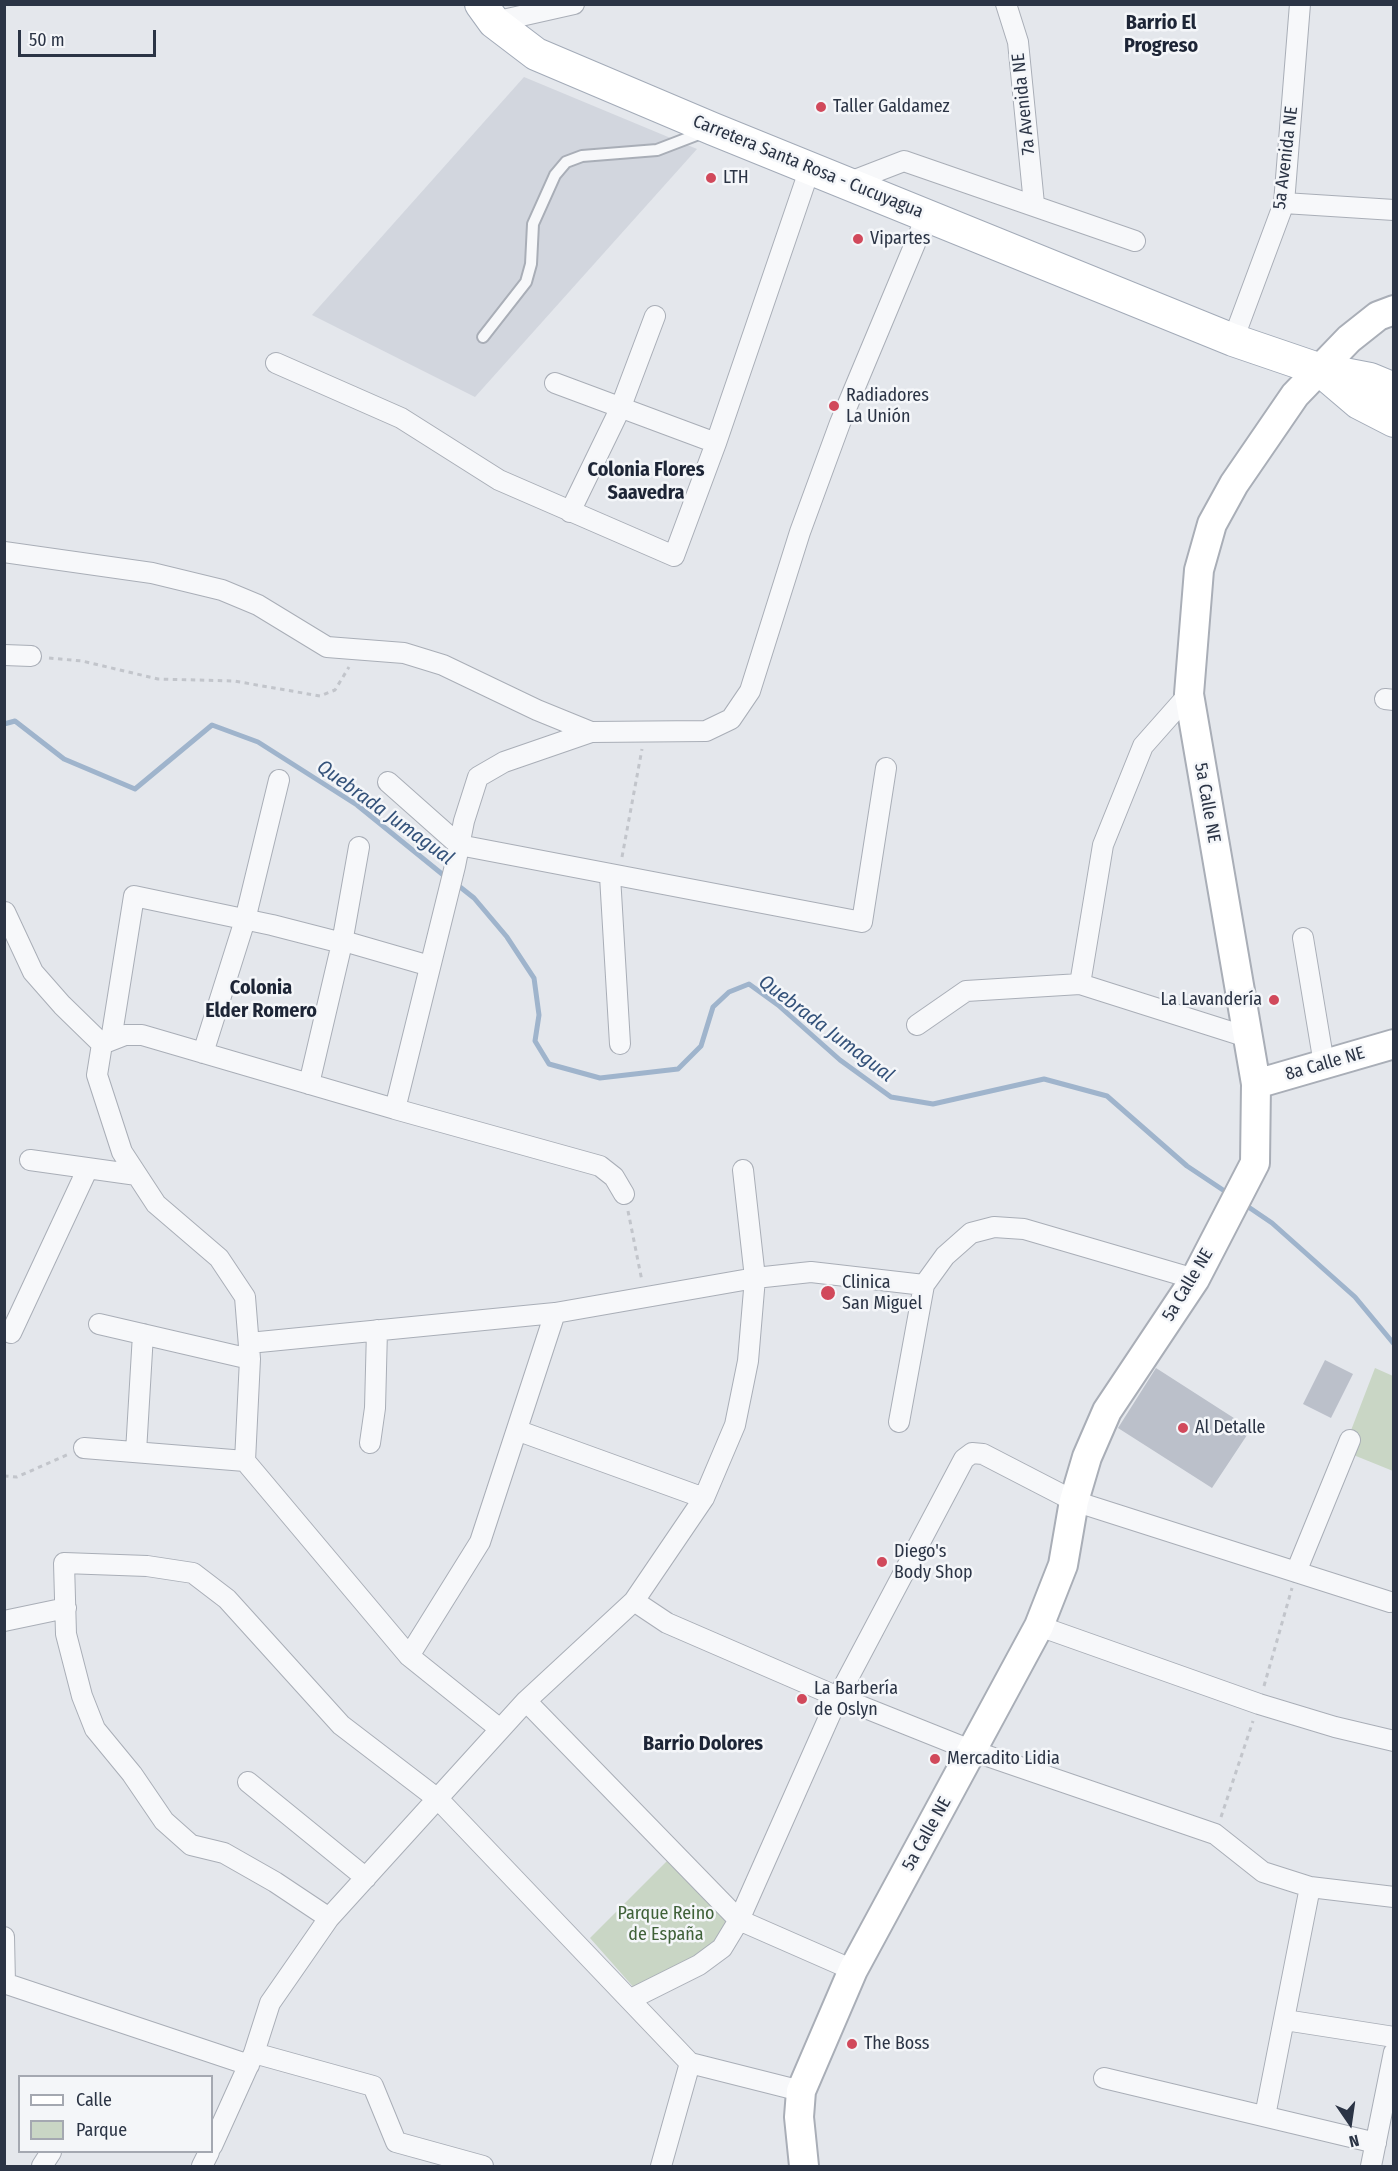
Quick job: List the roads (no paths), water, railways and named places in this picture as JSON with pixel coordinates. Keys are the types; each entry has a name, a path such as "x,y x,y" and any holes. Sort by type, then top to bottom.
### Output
{"main road":[{"name":"Carretera Santa Rosa - Cucuyagua","path":"487,13 536,54 713,129 1233,340 1318,369"},
{"path":"1318,369 1370,379 1394,389"},
{"path":"1318,369 1359,403 1394,421"}],"street":[{"path":"487,13 574,4"},
{"name":"7a Avenida NE","path":"1006,4 1018,42 1034,204"},
{"name":"5a Avenida NE","path":"1233,340 1284,203 1300,4"},
{"path":"847,183 904,161 1136,241"},
{"path":"276,363 400,418 500,480 674,556 716,443 810,168"},
{"path":"1284,203 1394,210"},
{"path":"395,1109 459,845 478,777 504,762 591,732 706,731 731,719 750,691 800,532 840,423 927,215"},
{"name":"5a Calle NE","path":"804,2166 799,2117 801,2091 853,1970 1039,1626 1063,1565 1074,1501 1087,1457 1107,1411 1195,1279 1255,1163 1256,1084 1189,694 1199,570 1212,524 1234,484 1295,395 1318,369 1378,316 1394,310"},
{"path":"570,512 620,409 656,316"},
{"path":"555,383 716,443"},
{"path":"4,552 152,573 222,590 258,605 327,647 404,653 443,665 537,710 591,732"},
{"path":"4,655 31,656"},
{"path":"1080,984 1103,845 1143,746 1189,694"},
{"path":"388,782 459,845 862,922 886,768"},
{"path":"203,1053 245,920 279,780"},
{"path":"309,1084 342,943 359,847"},
{"path":"614,876 620,1044"},
{"path":"430,966 347,942 342,943 134,897 107,1042 97,1075 122,1152 156,1204 219,1258 245,1297 250,1351 245,1461 409,1656 500,1730"},
{"path":"5,912 33,972 62,1005 107,1042"},
{"path":"1303,938 1324,1064"},
{"path":"917,1025 966,991 1080,984 1247,1037"},
{"path":"107,1042 125,1035 142,1035 600,1166 614,1177 624,1194"},
{"name":"8a Calle NE","path":"1256,1084 1394,1044"},
{"path":"30,1160 137,1175"},
{"path":"11,1333 88,1168"},
{"path":"213,2144 252,2059 270,2003 329,1918 439,1800 526,1701 634,1601 704,1498 735,1425 748,1361 755,1278 742,1170"},
{"path":"899,1422 924,1285 945,1256 971,1233 994,1227 1024,1230 1195,1279"},
{"path":"99,1324 142,1334 250,1351 377,1330 555,1313 755,1278 811,1272 924,1285"},
{"path":"409,1656 480,1542 519,1431 555,1313"},
{"path":"370,1443 375,1408 377,1330"},
{"path":"136,1452 142,1334"},
{"path":"519,1431 704,1498"},
{"path":"1296,1572 1350,1440"},
{"path":"84,1448 245,1461"},
{"path":"631,1999 699,1965 722,1948 740,1920 838,1697 964,1460 972,1453 982,1454 1074,1501 1390,1602"},
{"path":"329,1918 275,1882 224,1853 191,1845 164,1821 132,1774 95,1729 82,1696 66,1634 64,1563 147,1566 193,1573 227,1599 342,1725 439,1800 690,2063 801,2091"},
{"path":"634,1601 667,1623 838,1697 973,1751 1215,1834 1263,1872 1310,1887 1394,1897"},
{"path":"4,1621 66,1608"},
{"path":"1039,1626 1258,1704 1335,1728 1394,1741"},
{"path":"526,1701 740,1920 853,1970"},
{"path":"248,1782 366,1878"},
{"path":"1265,2116 1310,1887"},
{"path":"4,1937 5,1983 252,2059 373,2086 396,2142 483,2166"},
{"path":"1285,2020 1394,2037"},
{"path":"1371,2166 1394,2052"},
{"path":"661,2166 690,2063"},
{"path":"1104,2078 1376,2143"},
{"path":"42,2166 50,2153"}],"lane":[{"path":"483,337 526,282 531,264 533,224 555,175 566,162 582,156 657,150 713,129"}],"waterway":[{"name":"Quebrada Jumagual","path":"4,724 15,721 64,759 135,789 212,725 258,742 357,805 447,878"},
{"name":"Quebrada Jumagual","path":"455,883 474,898 507,937 534,978 539,1015 535,1041 549,1064 600,1078 678,1069 701,1046 713,1007 729,992 749,984 778,1005 840,1060 891,1097 933,1104 1044,1079 1107,1096 1187,1166 1229,1194"},
{"name":"Quebrada Jumagual","path":"1244,1204 1272,1223 1355,1297 1394,1344"}],"place":[{"name":"Taller Galdamez","path":"821,107"},
{"name":"LTH","path":"711,178"},
{"name":"Vipartes","path":"858,239"},
{"name":"Radiadores La Unión","path":"834,406"},
{"name":"La Lavandería","path":"1274,1000"},
{"name":"Clinica San Miguel","path":"828,1293"},
{"name":"Al Detalle","path":"1183,1428"},
{"name":"Diego's Body Shop","path":"882,1562"},
{"name":"La Barbería de Oslyn","path":"802,1699"},
{"name":"Mercadito Lidia","path":"935,1759"},
{"name":"The Boss","path":"852,2044"}],"district":[{"name":"Barrio El Progreso","path":"1161,34"},
{"name":"Colonia Flores Saavedra","path":"646,482"},
{"name":"Colonia Elder Romero","path":"261,1000"},
{"name":"Barrio Dolores","path":"703,1744"}],"park label":[{"name":"Parque Reino de España","path":"666,1924"}]}
